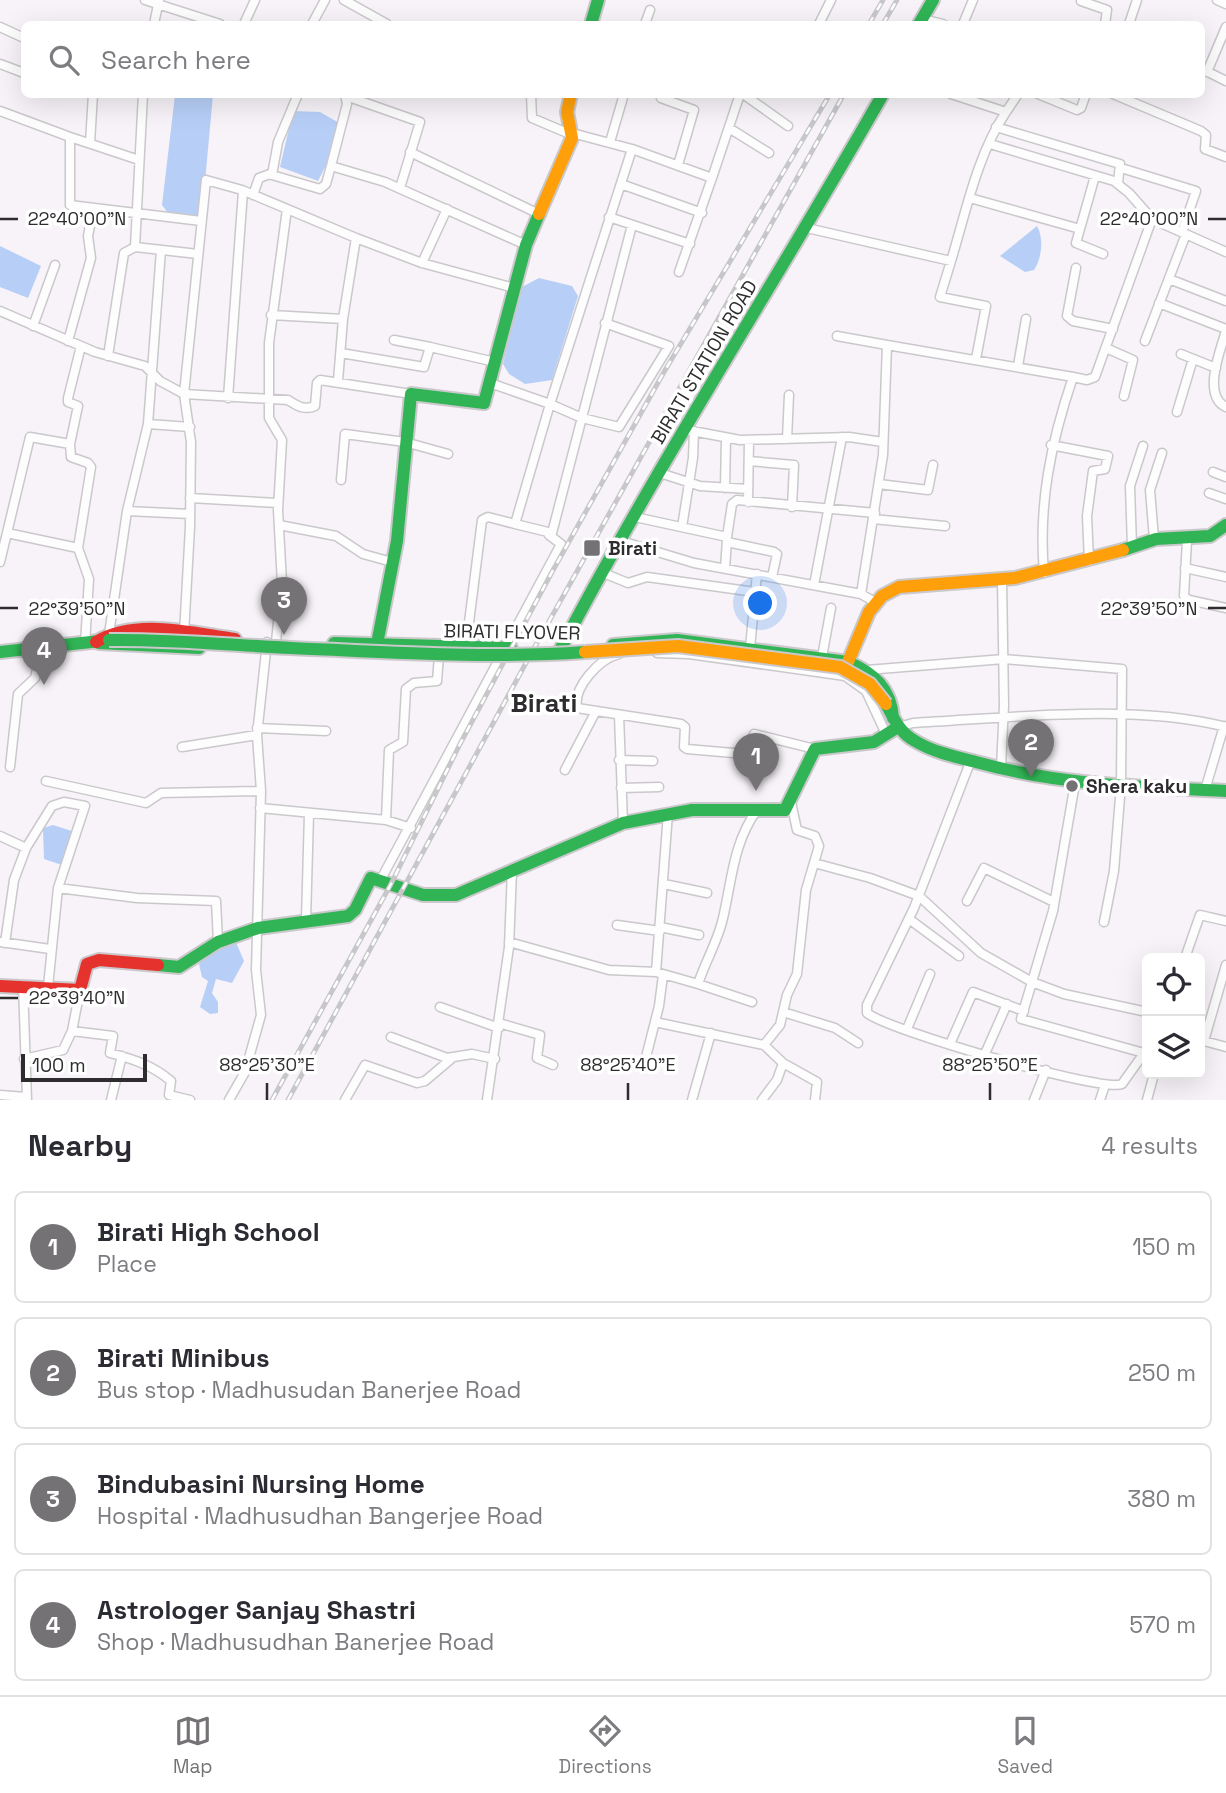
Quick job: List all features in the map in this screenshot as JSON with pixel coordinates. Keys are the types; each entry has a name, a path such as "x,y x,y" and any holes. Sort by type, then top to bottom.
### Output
{"street":[{"path":"145,0 159,1 212,21"},
{"path":"244,21 255,0"},
{"path":"314,21 325,0"},
{"path":"344,0 382,21"},
{"path":"820,21 831,0"},
{"path":"921,21 933,0"},
{"path":"964,21 974,0"},
{"path":"1130,21 1137,0"},
{"path":"1217,0 1226,4"},
{"path":"155,21 159,1"},
{"path":"592,21 596,1"},
{"path":"1081,1 1107,10 1105,21"},
{"path":"646,21 650,10"},
{"path":"0,27 21,37"},
{"path":"1205,69 1226,27"},
{"path":"0,64 21,72"},
{"path":"1205,71 1226,81"},
{"path":"90,143 93,98"},
{"path":"135,247 139,214 143,98"},
{"path":"270,174 278,142 296,98"},
{"path":"253,195 259,178 270,174 320,189 326,184 347,104 346,98"},
{"path":"354,98 420,121 400,188"},
{"path":"531,98 532,118 572,134 610,142 712,178"},
{"path":"0,312 108,356 141,364 166,385 184,394 288,400 296,407 313,407 317,382 338,382 481,405 490,383 526,245 572,134 567,112 569,98"},
{"path":"610,142 623,98"},
{"path":"664,98 694,109 678,164"},
{"path":"679,272 702,213 740,98"},
{"path":"747,98 788,126"},
{"name":"BIRATI STATION ROAD","path":"560,650 618,540 690,431 881,98"},
{"path":"963,98 1006,112"},
{"path":"976,359 986,306 940,297 970,198 996,127 1015,98"},
{"path":"1048,98 1077,110 1081,108 1085,98"},
{"path":"1123,98 1201,131 1206,135 1205,149 1226,157"},
{"path":"0,111 139,159"},
{"path":"996,127 1119,164 1121,168 1196,191 1169,279 1145,341"},
{"path":"729,128 769,153"},
{"path":"71,137 70,205 93,210 201,221"},
{"path":"990,144 1118,183 1152,219 1226,252"},
{"path":"515,524 550,404 632,149"},
{"path":"410,152 537,213"},
{"path":"331,166 400,188 526,245"},
{"path":"1118,183 1121,168"},
{"path":"1095,176 1077,244 1103,254"},
{"path":"184,634 190,514 190,427 184,394 206,180 243,191 356,239 422,262 514,288"},
{"path":"621,184 702,213"},
{"path":"228,398 243,191"},
{"path":"970,198 1080,229"},
{"path":"229,1100 245,1072 261,1016 256,970 261,791 257,732 282,583 278,503 282,439 270,420 269,401 271,315 286,209"},
{"path":"422,262 447,209"},
{"path":"68,341 91,258 88,236 93,210"},
{"path":"609,217 690,244"},
{"path":"837,336 1087,380 1096,377 1152,219"},
{"path":"550,535 632,225"},
{"path":"807,228 951,261"},
{"path":"338,382 343,319 356,239"},
{"path":"108,356 124,253 135,247 198,254"},
{"path":"100,640 148,424 160,250"},
{"path":"33,326 55,265"},
{"path":"1076,268 1067,316 1073,321 1113,329"},
{"path":"1169,279 1226,301"},
{"path":"1159,303 1226,330 1216,368 1216,400 1226,407"},
{"path":"271,315 343,319"},
{"path":"1018,366 1026,318"},
{"path":"490,383 582,418 621,426 642,386 668,348 667,344 605,323"},
{"path":"394,340 495,362"},
{"path":"861,594 883,442 887,345"},
{"path":"81,346 68,398 68,402 78,406 71,457 88,463 91,467 78,548 89,579 100,640 110,646 377,643 560,650 667,640 750,648 822,657 848,662 867,670 893,702 892,726"},
{"path":"341,353 424,367 429,347"},
{"path":"1106,348 1133,360 1124,396"},
{"path":"1181,354 1216,368"},
{"path":"1177,412 1194,359"},
{"path":"1044,573 1041,537 1051,445 1073,377"},
{"path":"1216,377 1226,379"},
{"path":"377,643 399,524 411,394"},
{"path":"787,439 789,396"},
{"path":"148,424 190,427"},
{"path":"682,527 690,484 690,431 749,440 842,437 883,442"},
{"path":"341,480 345,434 405,442 448,454"},
{"path":"0,562 30,437 71,444"},
{"path":"814,585 842,437"},
{"path":"725,488 726,438"},
{"path":"748,502 749,440"},
{"path":"1051,445 1108,456 1104,470 1093,471 1087,516 1090,561"},
{"path":"1132,547 1130,486 1143,446"},
{"path":"1154,539 1150,490 1163,453"},
{"path":"749,461 794,465 792,507"},
{"path":"878,484 928,489 933,466"},
{"path":"1213,472 1226,477"},
{"path":"660,473 690,484 748,489"},
{"path":"1209,492 1226,499"},
{"path":"190,498 278,503"},
{"path":"725,568 733,502 829,510 945,526"},
{"path":"127,511 190,514"},
{"path":"0,652 100,640 138,630 270,645 445,656 464,653 482,520 488,517 550,535 561,544 411,828 380,881"},
{"path":"635,517 774,552 776,557 772,577"},
{"path":"279,525 336,536 363,554 392,562"},
{"path":"848,662 864,620 875,602 892,590 917,583 1002,580 1044,573 1090,561 1154,539 1187,540 1213,536 1226,526"},
{"path":"7,533 78,548"},
{"path":"618,540 725,568 861,594 875,602"},
{"path":"1187,540 1186,598 1226,608"},
{"path":"1185,568 1226,577"},
{"path":"601,572 628,583 647,578 755,592"},
{"path":"750,648 757,574"},
{"path":"1001,768 1004,719 1002,580"},
{"path":"822,657 831,608"},
{"name":"BIRATI FLYOVER","path":"100,640 161,639 290,648 542,654 678,646 840,667 870,684 886,704 892,726"},
{"path":"10,767 18,694 35,678 42,647"},
{"path":"1205,790 1225,726 1178,718 1122,714 913,723 892,726 874,742 815,749 754,734 749,752 745,754 687,749 684,747 683,725 575,706 592,671 603,659 622,654 689,654 845,676 866,691 892,726 914,741 1039,779 1074,783 1121,785 1205,790 1226,791"},
{"path":"386,820 389,750 403,741 406,689 414,683 438,681 445,656"},
{"path":"867,670 1004,659 1118,667 1124,673 1121,785 1114,871 1104,922"},
{"path":"565,770 596,711"},
{"path":"619,715 623,823"},
{"path":"182,747 257,732 326,731"},
{"path":"764,1045 780,1025 797,974 806,890 818,840 797,830 791,802 794,786 815,749"},
{"path":"619,760 653,761"},
{"path":"971,760 919,897 866,1010 872,1017 1012,1066 1046,1070 1114,1087 1122,1084 1142,1056"},
{"path":"46,781 146,803 161,793 261,791"},
{"path":"1074,783 1054,902 1021,1019 1142,1050"},
{"path":"621,788 659,787"},
{"path":"48,987 58,888 89,792"},
{"path":"50,949 2,942 14,880 26,848 52,806 64,802 85,806"},
{"path":"23,1059 63,1050 72,1031 87,964 99,960 179,967 218,942 258,928 348,916 355,910 372,878 422,897 443,897 623,823 692,810 785,810 791,802"},
{"path":"260,808 386,820 411,828"},
{"path":"698,985 723,918 729,876 745,826 757,810"},
{"path":"643,1069 655,1022 668,813"},
{"path":"306,920 309,814"},
{"path":"0,836 26,848"},
{"path":"814,863 870,878 919,897 981,953 1032,982 1064,994 1142,1011"},
{"path":"967,901 984,867 1054,902"},
{"path":"487,1100 495,1059 509,942 512,870"},
{"path":"664,884 706,893"},
{"path":"58,888 137,898 214,900 218,942"},
{"path":"1187,953 1200,915 1226,920"},
{"path":"909,919 959,956"},
{"path":"617,925 699,934"},
{"path":"509,942 609,970 659,974 752,1002"},
{"path":"1205,1032 1226,965"},
{"path":"907,1029 930,974"},
{"path":"0,986 23,985 80,990"},
{"path":"0,1096 27,1099 23,1059 23,985"},
{"path":"950,1044 972,992 1024,1011"},
{"path":"985,1056 1007,1004"},
{"path":"440,1007 499,1026 540,1035 537,1058 553,1065"},
{"path":"783,1012 835,1028 858,1043"},
{"path":"655,1022 764,1045 783,1063 817,1082 815,1100"},
{"path":"72,1031 113,1036 110,1053 141,1062 161,1073 171,1081 169,1095 190,1100"},
{"path":"692,1100 711,1033"},
{"path":"391,1037 452,1059"},
{"path":"1205,1042 1226,1047"},
{"path":"345,1100 365,1065 417,1083 425,1081 452,1059 472,1054 495,1059"},
{"path":"111,1100 122,1056"},
{"path":"762,1100 777,1080 783,1063"},
{"path":"1034,1100 1046,1070"},
{"path":"1147,1100 1153,1079"},
{"path":"1100,1100 1105,1085"}],"water":[{"path":"175,98 213,98 202,214 192,217 168,213 162,205"},
{"path":"293,111 320,112 341,124 341,136 318,181 280,167"},
{"path":"1037,226 1041,236 1041,248 1034,270 1025,272 1000,256"},
{"path":"0,246 41,266 28,298 0,287"},
{"path":"539,278 572,286 578,296 552,380 525,384 509,374 503,364 520,288"},
{"path":"53,825 75,832 62,865 44,859 43,828"},
{"path":"235,940 244,961 232,983 216,979 212,993 218,1002 218,1013 210,1014 200,1007 208,981 202,977 199,964 211,950"}],"railway":[{"path":"871,21 883,0"},
{"path":"885,21 897,0"},
{"path":"272,1100 391,884 460,744 552,572 664,372 828,98"},
{"path":"288,1100 533,650 842,98"}],"traffic: fast":[{"path":"592,21 598,0"},
{"path":"921,21 933,0"},
{"path":"560,650 678,440 881,98"},
{"path":"377,644 397,541 411,394 484,403 526,245 539,214"},
{"path":"1123,550 1156,539 1210,536 1226,525"},
{"path":"0,652 109,640"},
{"path":"109,640 438,654 585,652"},
{"path":"613,645 677,640 848,662 866,671 880,683 889,699 893,718"},
{"path":"99,643 199,648"},
{"path":"334,643 511,648"},
{"path":"886,704 898,725 910,738 945,754 1007,770 1131,786 1226,791"},
{"path":"158,965 179,967 218,942 258,928 348,916 355,910 371,878 423,895 456,895 623,823 692,810 785,810 815,749 874,742 898,727"}],"traffic: slow":[{"path":"539,214 572,138 567,112 570,98"},
{"path":"848,662 869,612 882,596 899,587 1015,578 1123,550"},
{"path":"585,652 678,646 840,667 870,684 886,704"}],"traffic: jam":[{"path":"96,642 112,635 146,629 235,639"},
{"path":"0,986 80,990 87,964 99,960 158,965"}],"place":[{"name":"Birati","path":"592,548"},
{"name":"Bindubasini Nursing Home","path":"284,635"},
{"name":"Astrologer Sanjay Shastri","path":"44,685"},
{"name":"Birati Minibus","path":"1031,777"},
{"name":"Shera kaku","path":"1072,786"},
{"name":"Birati High School","path":"756,791"}],"district":[{"name":"Birati","path":"544,703"}]}
